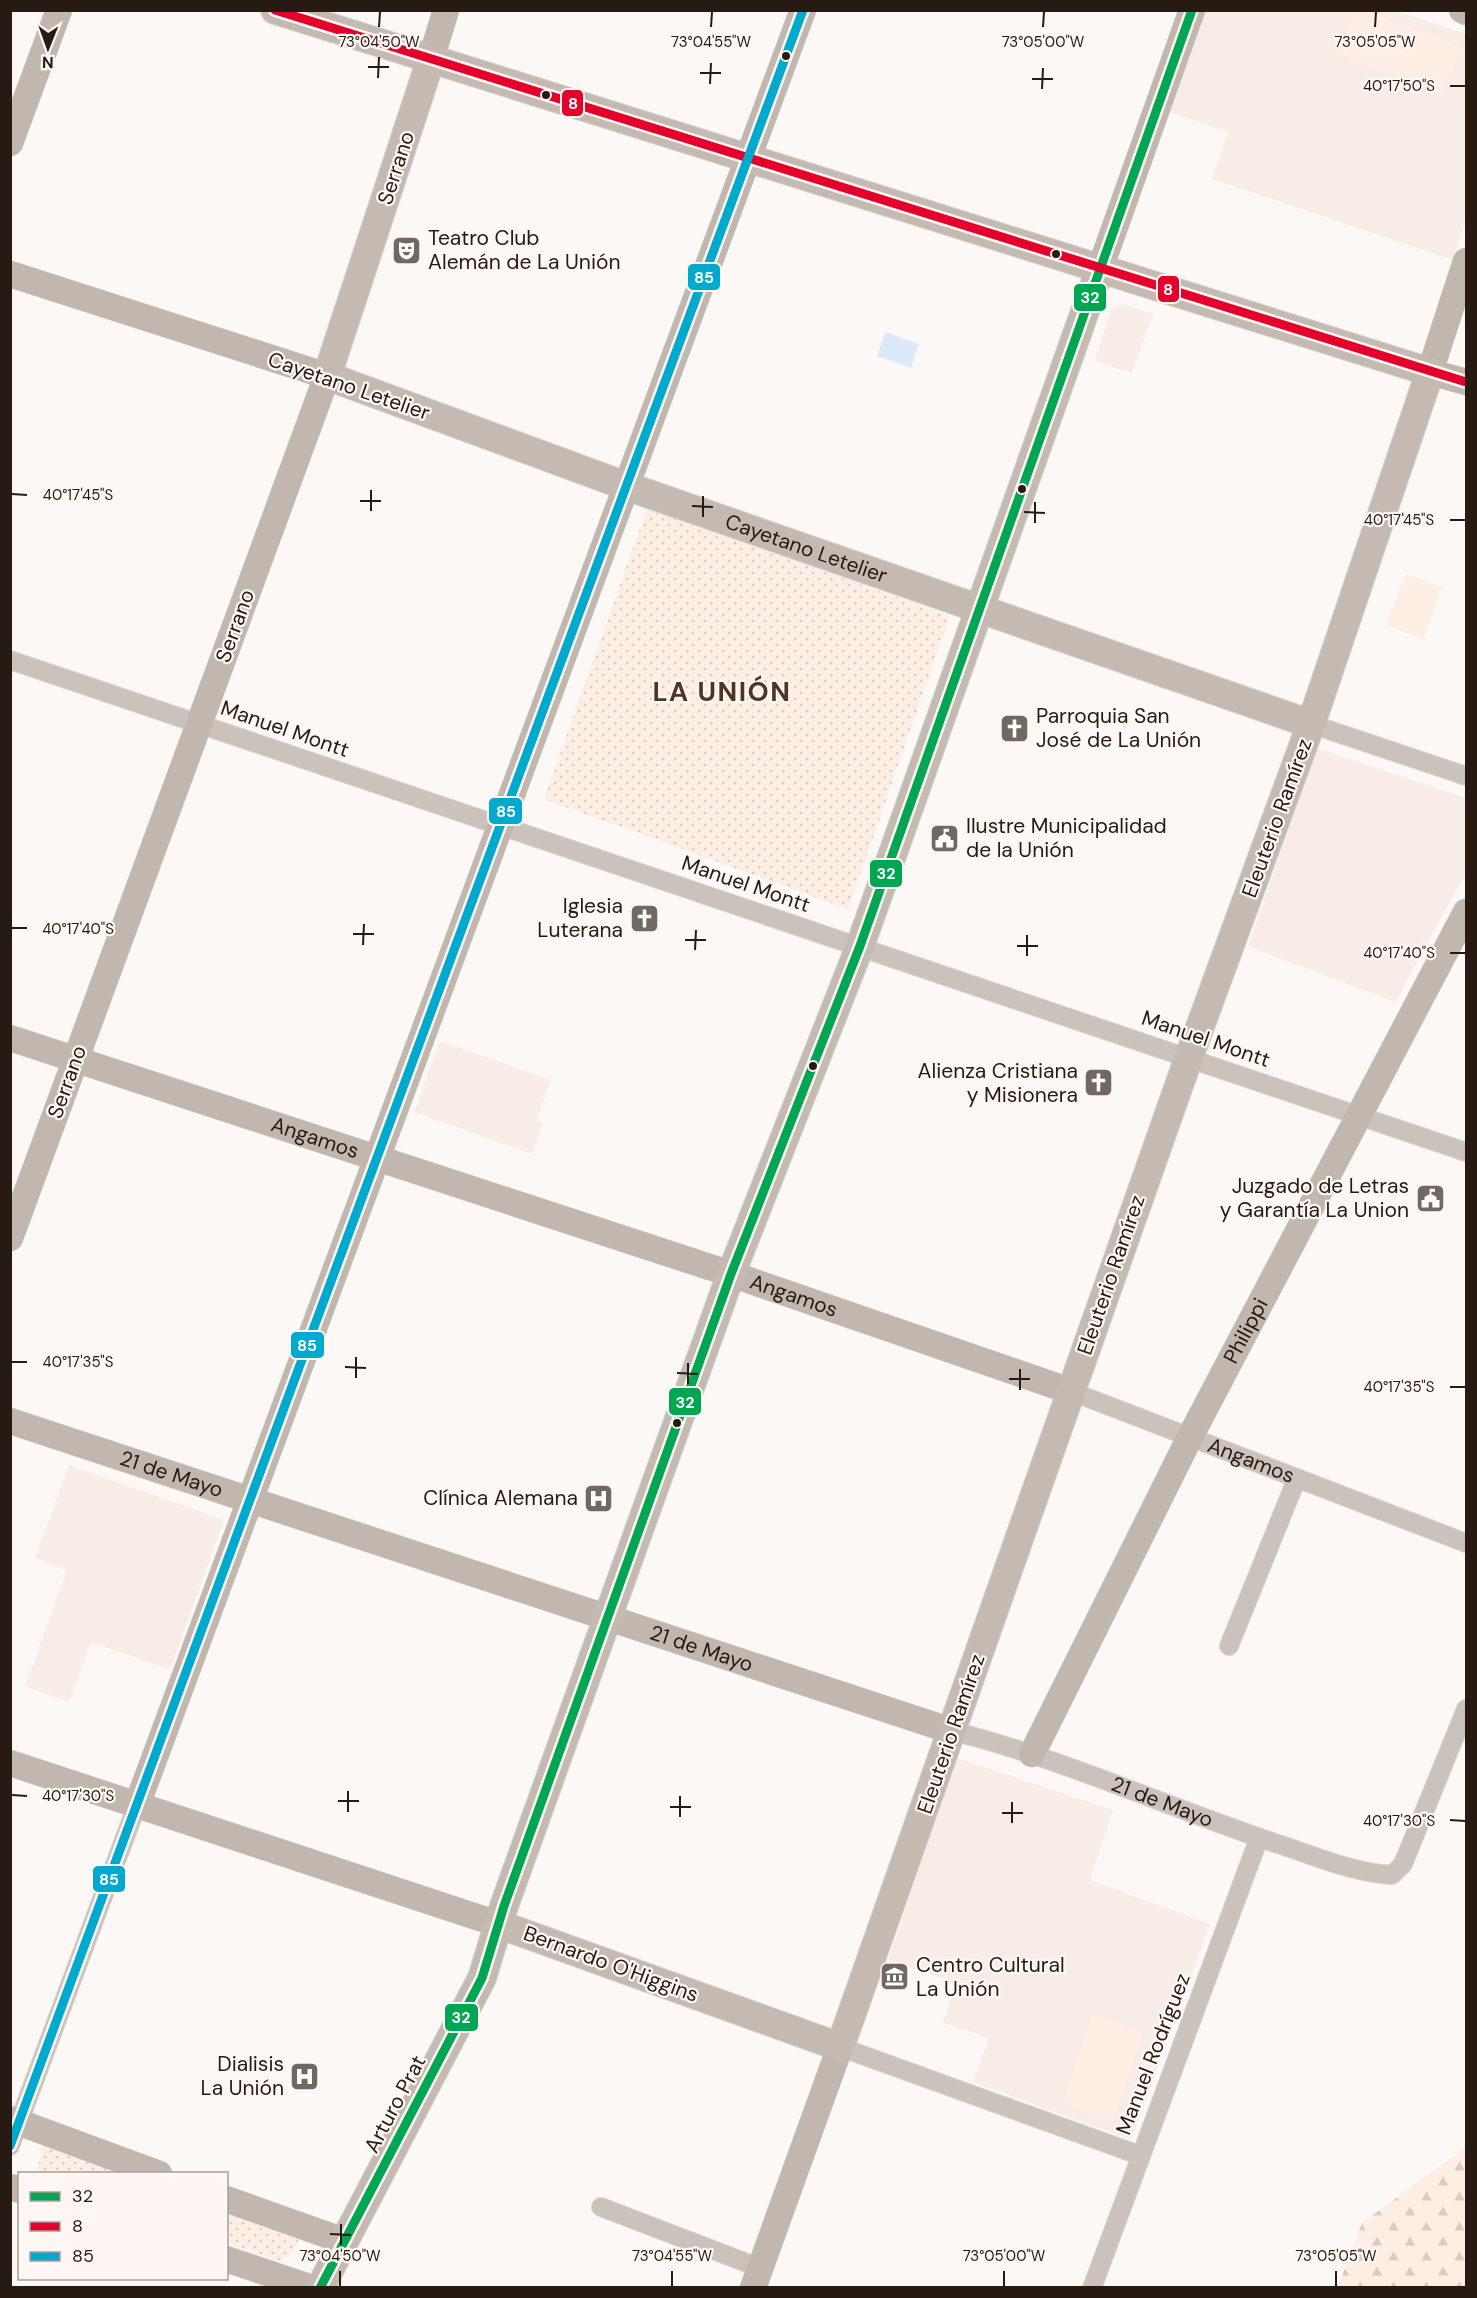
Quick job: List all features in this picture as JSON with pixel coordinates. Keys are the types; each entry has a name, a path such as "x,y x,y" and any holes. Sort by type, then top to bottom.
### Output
{"main road":[{"path":"274,10 1430,372"},
{"name":"Serrano","path":"327,376 431,59"},
{"name":"Arturo Prat","path":"308,2287 335,2238 472,1956 498,1924 732,1274 860,946 1100,269"},
{"name":"Eleuterio Ramírez","path":"840,2047 1188,1057 1311,724 1430,372"},
{"name":"Cayetano Letelier","path":"327,376 626,486 1311,724"},
{"name":"Bernardo O'Higgins","path":"498,1924 840,2047"}],"street":[{"path":"10,142 59,10"},
{"name":"Serrano","path":"431,59 446,10"},
{"path":"10,2146 15,2120 136,1805 803,10"},
{"name":"Arturo Prat","path":"1100,269 1192,10"},
{"path":"1462,10 1467,12"},
{"name":"Eleuterio Ramírez","path":"1430,372 1467,261"},
{"name":"Cayetano Letelier","path":"10,274 327,376"},
{"path":"1430,372 1467,382"},
{"name":"Serrano","path":"10,1238 327,376"},
{"name":"Manuel Montt","path":"10,660 1467,1152"},
{"name":"Cayetano Letelier","path":"1311,724 1467,776"},
{"name":"Philippi","path":"1032,1754 1190,1437 1362,1115 1467,912"},
{"name":"Angamos","path":"10,1038 732,1274 1070,1391 1467,1544"},
{"name":"21 de Mayo","path":"10,1421 952,1731 1032,1754 1259,1838 1370,1874 1392,1875 1403,1864 1467,1709"},
{"path":"1229,1646 1297,1478"},
{"name":"Bernardo O'Higgins","path":"10,1763 498,1924"},
{"name":"Manuel Rodríguez","path":"1092,2288 1139,2154 1259,1838"},
{"name":"Eleuterio Ramírez","path":"756,2278 840,2047"},
{"name":"Bernardo O'Higgins","path":"840,2047 1139,2154"},
{"path":"15,2120 154,2172"},
{"path":"228,2200 335,2238"},
{"path":"601,2207 756,2278"},
{"path":"228,2260 308,2287"}],"shaded area":[{"path":"1197,11 1396,11 1466,34 1466,219 1453,260 1212,179 1228,132 1164,110"},
{"path":"1122,304 1153,314 1132,373 1095,361 1111,309"},
{"path":"1317,748 1466,798 1466,873 1395,1002 1248,946"},
{"path":"440,1041 551,1080 536,1121 543,1123 532,1154 414,1112"},
{"path":"69,1465 224,1520 170,1670 91,1642 69,1702 25,1686 67,1570 35,1558"},
{"path":"957,1758 1113,1810 1090,1880 1210,1924 1131,2140 973,2082 989,2038 943,2023 956,1983 888,1960"}],"green space":[{"path":"1354,11 1365,11 1461,47 1443,94 1338,54"},
{"path":"647,509 950,616 848,909 544,799"},
{"path":"1406,574 1442,588 1423,639 1386,625"},
{"path":"1092,2015 1144,2033 1113,2122 1061,2103"},
{"path":"52,2141 141,2172 37,2172 42,2148"},
{"path":"1466,2147 1466,2287 1338,2287 1362,2223"},
{"path":"228,2204 299,2233 294,2250 279,2261 228,2243"}],"water":[{"path":"885,332 919,344 911,368 877,356"}],"transit line":[{"name":"8","path":"275,10 1466,382"},
{"name":"85","path":"10,2146 803,10"},
{"name":"32","path":"320,2288 482,1978 504,1906 731,1274 860,946 1192,10"}],"place":[{"name":"Teatro Club Alemán de La Unión","path":"407,250"},
{"name":"Parroquia San José de La Unión","path":"1015,728"},
{"name":"Ilustre Municipalidad de la Unión","path":"945,838"},
{"name":"Iglesia Luterana","path":"644,918"},
{"name":"Alienza Cristiana y Misionera","path":"1099,1083"},
{"name":"Juzgado de Letras y Garantía La Union","path":"1430,1198"},
{"name":"Clínica Alemana","path":"599,1498"},
{"name":"Centro Cultural La Unión","path":"895,1977"},
{"name":"Dialisis La Unión","path":"305,2076"}],"district":[{"name":"LA UNIÓN","path":"722,692"}]}
